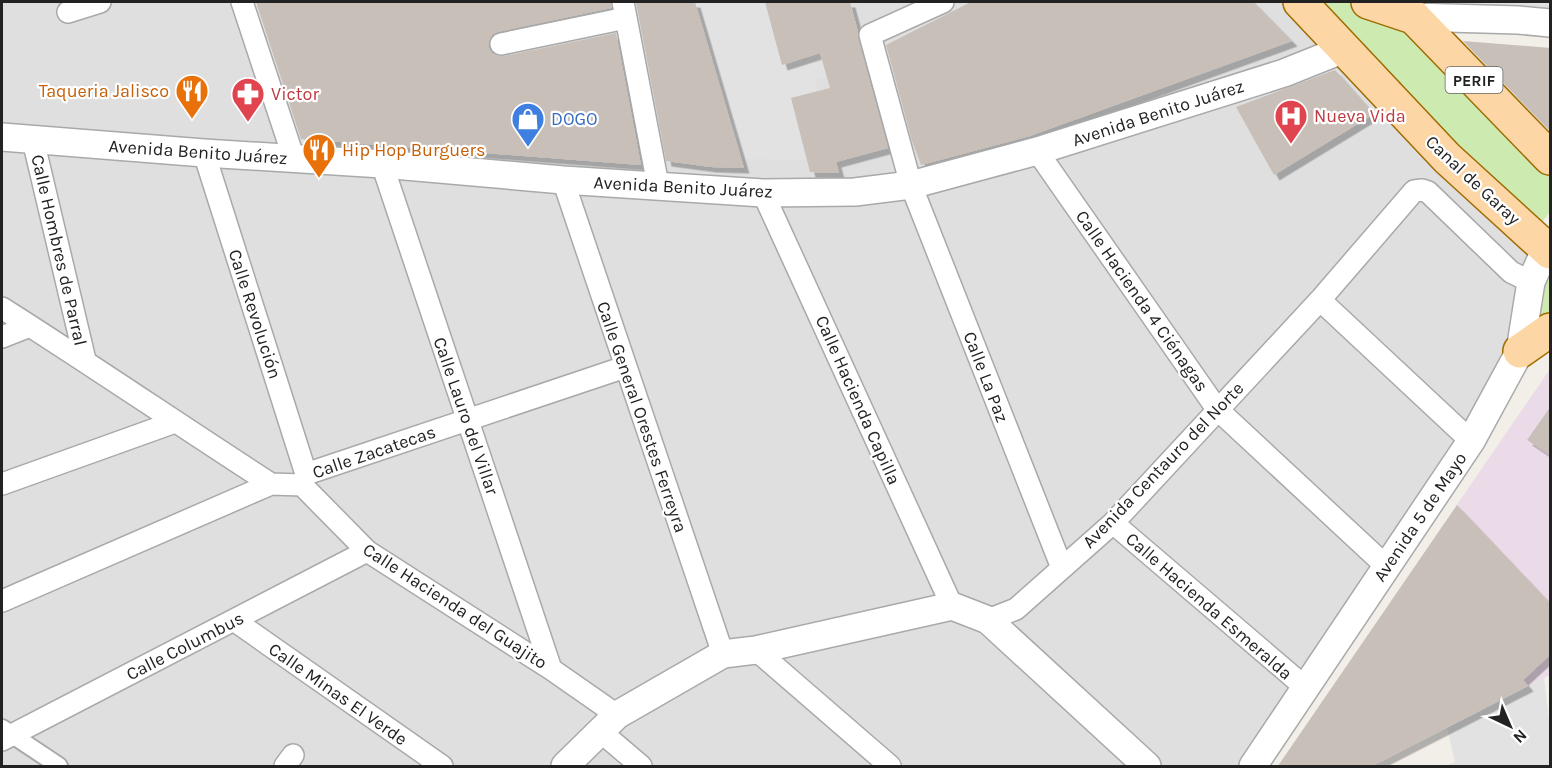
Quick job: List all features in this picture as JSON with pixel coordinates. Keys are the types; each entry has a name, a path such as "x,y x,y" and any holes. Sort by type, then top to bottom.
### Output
{"main road":[{"name":"Canal de Garay","path":"1300,2 1447,158 1548,250"},
{"path":"1368,2 1406,9"},
{"name":"PERIF","path":"1406,9 1551,158"},
{"path":"1520,351 1551,330"}],"street":[{"path":"68,12 100,2"},
{"path":"242,2 294,159"},
{"name":"Calle La Paz","path":"943,2 870,35 911,185 1062,568"},
{"path":"1406,9 1551,24"},
{"path":"501,44 625,10 658,185"},
{"name":"Avenida Benito Juárez","path":"2,137 764,193 855,192 911,185 1037,151 1284,73 1344,48"},
{"name":"Calle Hombres de Parral","path":"33,140 85,360"},
{"name":"Calle Hacienda 4 Ciénagas","path":"1037,151 1217,409 1387,567"},
{"name":"Calle Revolución","path":"204,153 304,480"},
{"name":"Calle Lauro del Villar","path":"381,164 551,669"},
{"name":"Calle General Orestes Ferreyra","path":"563,180 723,654"},
{"name":"Avenida Centauro del Norte","path":"988,621 1016,609 1113,523 1320,300 1414,190 1428,192 1511,272 1531,282"},
{"name":"Calle Hacienda Capilla","path":"764,193 952,606"},
{"name":"Avenida 5 de Mayo","path":"1253,766 1471,441 1520,351 1531,282 1548,250"},
{"path":"1320,300 1471,441"},
{"path":"2,308 85,360 271,484"},
{"path":"2,337 30,326"},
{"name":"Calle Zacatecas","path":"2,601 271,484 304,480 467,420 625,367"},
{"path":"2,484 175,422"},
{"name":"Calle Hacienda del Guajito","path":"304,480 367,551 551,669 609,723 641,766"},
{"name":"Calle Hacienda Esmeralda","path":"1113,523 1306,688"},
{"name":"Calle Columbus","path":"5,734 235,621 367,551"},
{"path":"565,766 609,723 723,654 756,650 952,606 988,621 1147,766"},
{"name":"Calle Minas El Verde","path":"235,621 442,766"},
{"path":"756,650 890,766"},
{"path":"5,734 59,766"}],"shaded area":[{"path":"2,2 1550,2 1550,12 1337,40 1025,149 911,177 760,187 2,130"},
{"path":"695,2 765,2 782,65 860,41 867,64 815,80 817,91 791,98 807,160 741,159"},
{"path":"1444,2 1550,2 1550,5 1446,4"},
{"path":"1343,55 1533,240 1517,349 1244,766 2,766 2,137 856,194"},
{"path":"1550,369 1550,675 1372,766 1278,766"},
{"path":"1544,678 1550,730 1550,766 1446,766 1455,762 1447,728"}],"green space":[{"path":"1304,2 1384,2 1550,162 1550,212 1534,232"},
{"path":"1550,258 1550,329 1531,341"}],"building":[{"path":"256,2 611,2 611,8 498,32 492,35 488,46 492,53 504,56 616,33 641,165 301,139"},
{"path":"636,2 695,2 744,168 711,167 666,161"},
{"path":"765,2 850,2 888,148 836,162 839,173 810,172 791,98 830,88 820,53 782,65"},
{"path":"971,2 1254,2 1292,41 1030,136 921,165 912,141 886,45"},
{"path":"1463,41 1551,48 1551,132 1545,126"},
{"name":"Nueva Vida","path":"1335,70 1374,114 1274,175 1236,107"},
{"path":"1551,406 1551,456 1527,440"},
{"path":"1457,505 1551,604 1551,654 1523,680 1528,686 1372,766 1278,766"}],"place":[{"name":"Taqueria Jalisco","path":"192,120"},
{"name":"Victor","path":"248,123"},
{"name":"Nueva Vida","path":"1291,145"},
{"name":"DOGO","path":"528,148"},
{"name":"Hip Hop Burguers","path":"319,179"}]}
